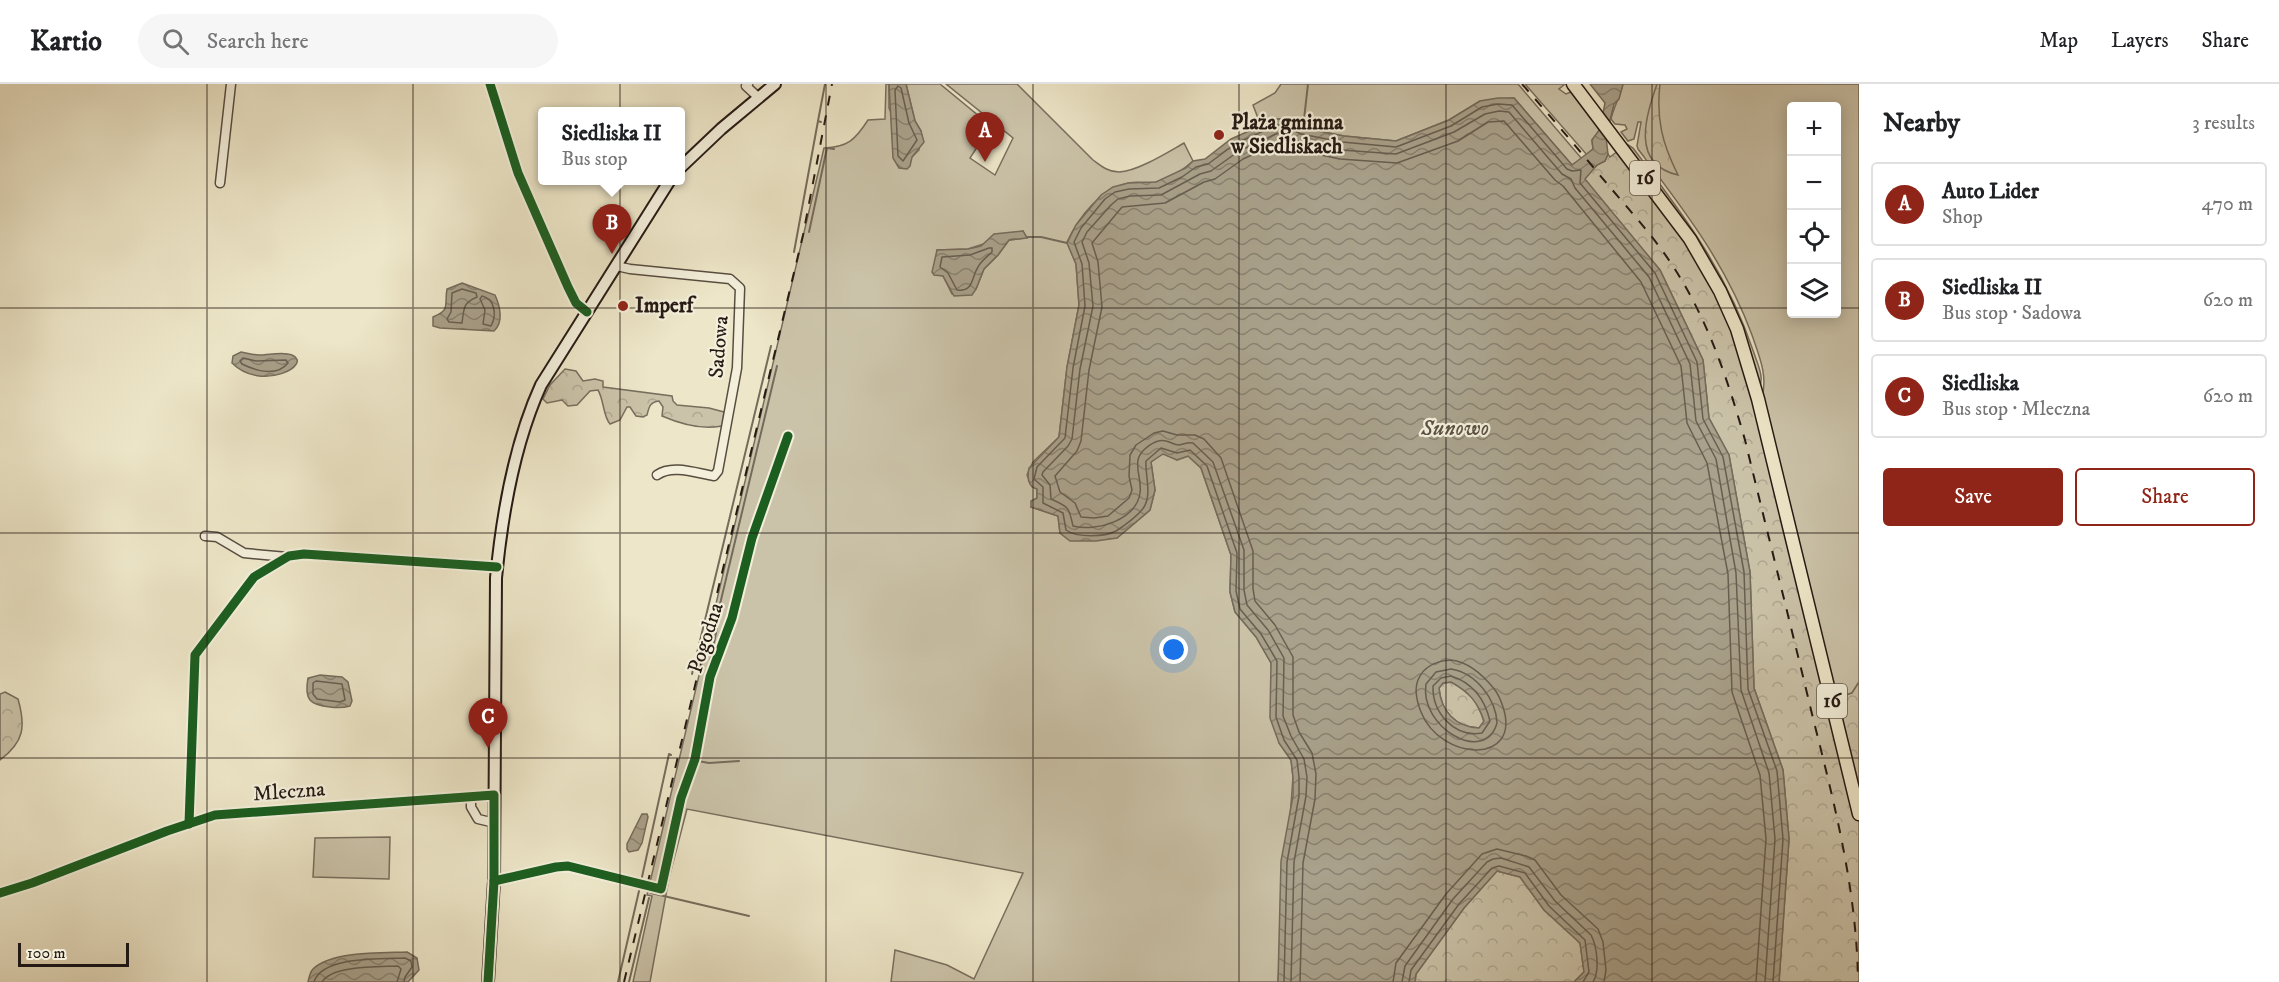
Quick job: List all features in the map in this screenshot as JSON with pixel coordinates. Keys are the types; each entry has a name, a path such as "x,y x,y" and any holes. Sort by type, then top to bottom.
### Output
{"main road":[{"path":"685,163 721,129 775,84"},
{"name":"16","path":"1576,88 1690,239 1720,291 1737,329 1758,399 1859,814"},
{"path":"488,982 494,881 497,567 515,467 534,401 549,372 667,185"}],"street":[{"path":"220,183 231,84"},
{"path":"490,84 518,173 568,287 576,303 587,312"},
{"path":"746,85 759,98"},
{"name":"Sadowa","path":"618,262 621,267 630,269 730,279 740,288 737,368 718,471 714,476 667,470 657,475"},
{"name":"Pogodna","path":"494,881 568,866 661,889 681,798 695,759 710,677 732,618 752,538 788,436"},
{"path":"205,536 217,537 244,553 287,558"},
{"path":"189,824 195,655 254,577 287,558 304,554 497,567"},
{"name":"Mleczna","path":"0,893 215,815 494,795"},
{"path":"471,796 471,807 478,819 495,823"}],"green space":[{"path":"886,84 889,84 889,108 912,157 919,150 921,131 915,121 906,84 940,84 991,126 970,158 995,175 1013,138 946,84 1017,84 1093,160 1108,170 1127,171 1184,143 1193,161 1185,168 1154,183 1129,183 1109,191 1084,214 1067,242 1076,264 1079,305 1067,367 1059,437 1033,462 1027,475 1032,487 1037,489 1037,498 1031,507 1058,516 1060,533 1117,538 1150,510 1155,490 1151,462 1163,453 1177,460 1188,456 1201,468 1231,555 1230,592 1235,612 1256,637 1271,663 1279,743 1291,760 1293,777 1278,982 891,982 895,950 947,965 974,979 1023,873 687,809 669,878 650,982 633,982 652,896 647,895 824,148 839,146 850,141 868,120 885,119","holes":["1023,231 1027,238 1009,240 984,269 976,289 952,294 943,276 940,275 937,250 968,249"]},
{"path":"1281,84 1518,84 1582,159 1572,165 1514,98 1480,101 1449,120 1396,141 1344,136 1303,128 1283,119 1275,119 1261,126 1253,105 1275,93"},
{"path":"1525,84 1565,84 1559,89 1566,94 1571,92 1600,130 1592,140 1593,149 1587,155"},
{"path":"1623,84 1859,84 1859,682 1852,693 1836,698 1762,397 1763,373 1752,335 1716,260 1687,215 1638,149 1641,122 1638,122 1634,139 1628,141 1621,132 1627,129 1625,125 1615,124 1611,119"},
{"path":"1657,84 1660,84 1659,108 1662,131 1678,175 1663,169 1653,161 1647,150 1646,124"},
{"path":"1625,143 1633,148 1670,197 1717,270 1731,296 1754,353 1761,375 1759,388"},
{"path":"1618,151 1692,250 1729,322 1744,366 1827,701 1852,693 1859,682 1859,982 1779,982 1789,839 1783,770 1754,688 1750,572 1729,455 1709,418 1703,360 1660,270 1584,179 1597,165 1605,161 1608,154 1610,157"},
{"path":"565,369 576,371 583,381 595,379 603,381 603,387 672,396 677,405 724,412 732,417 731,423 705,427 679,422 662,416 663,407 659,401 649,407 647,415 643,417 636,416 630,407 627,407 620,420 610,424 598,390 590,391 577,405 568,406 562,400 547,403 543,399 550,385"},
{"path":"1451,682 1476,703 1484,722 1479,728 1463,725 1446,710 1439,688 1443,683"},
{"path":"5,692 18,699 22,726 14,747 0,760 0,694"},
{"path":"390,837 389,879 313,877 315,838"},
{"path":"1497,871 1520,877 1544,910 1580,943 1584,972 1574,982 1415,982 1416,974 1464,908"}],"water":[{"path":"889,84 906,84 915,121 924,142 912,157 907,169 899,168 893,158"},
{"name":"Sunowo","path":"1590,84 1623,84 1619,99 1614,104 1606,137 1608,154 1605,161 1597,165 1585,179 1660,270 1703,360 1709,418 1729,455 1750,572 1754,688 1783,770 1789,839 1779,982 1574,982 1584,972 1580,943 1544,910 1520,877 1497,871 1464,908 1416,974 1415,982 1278,982 1281,861 1293,796 1291,760 1279,743 1270,718 1271,663 1256,637 1235,612 1230,592 1231,555 1201,468 1188,456 1177,460 1163,454 1151,462 1155,490 1150,510 1117,538 1070,541 1060,533 1058,516 1031,507 1031,501 1037,498 1037,489 1028,481 1029,468 1059,437 1067,367 1079,305 1076,264 1067,243 1076,225 1101,195 1113,187 1128,183 1156,182 1186,168 1193,161 1205,159 1231,139 1276,119 1283,119 1303,128 1344,136 1396,141 1449,120 1480,101 1514,98 1572,165 1593,149 1592,140 1600,129 1605,103","holes":["1451,682 1468,694 1479,708 1484,721 1479,728 1463,725 1446,710 1439,688 1443,683"]},
{"path":"1023,231 1027,238 1009,240 984,269 972,295 954,296 943,276 934,275 932,272 937,250 968,249 981,246 994,234"},
{"path":"462,283 495,295 500,309 500,319 494,331 433,326 433,317 445,309 447,289"},
{"path":"241,352 259,355 288,354 297,359 291,369 282,374 257,376 244,372 232,363 233,356"},
{"path":"320,675 342,677 348,682 352,701 350,706 338,708 323,706 310,700 307,692 308,678"},
{"path":"642,814 647,814 648,817 642,843 638,850 629,852 627,844"},
{"path":"407,952 417,958 419,970 408,982 308,982 313,969 332,959 358,954"}],"waterway":[{"path":"821,122 818,121 825,84"},
{"path":"1303,128 1308,84"},
{"path":"794,252 818,121"},
{"path":"809,232 827,148 834,149"},
{"path":"1027,237 1041,237 1067,243"},
{"path":"692,674 771,346"},
{"path":"708,672 717,628 715,625 777,366"},
{"path":"642,877 669,754 671,755"},
{"path":"698,761 709,763 739,761"},
{"path":"618,982 639,891"},
{"path":"651,893 749,916"},
{"path":"629,982 649,898"}],"railway":[{"path":"624,982 803,235 832,84"},
{"path":"1522,84 1665,254 1692,298 1718,357 1745,440 1836,813 1849,880 1857,948 1858,982"}],"cycle path":[{"path":"490,84 518,173 568,287 576,303 587,312"},
{"path":"494,881 568,866 661,889 681,798 695,759 710,677 732,618 752,538 788,436"},
{"path":"189,824 195,655 254,577 289,556 304,554 497,567"},
{"path":"0,893 215,815 494,795 494,881 488,982"}],"place":[{"name":"Plaża gminna w Siedliskach","path":"1219,135"},
{"name":"Auto Lider","path":"985,162"},
{"name":"Siedliska II","path":"612,254"},
{"name":"Imperf","path":"623,306"},
{"name":"Siedliska","path":"488,748"}]}
